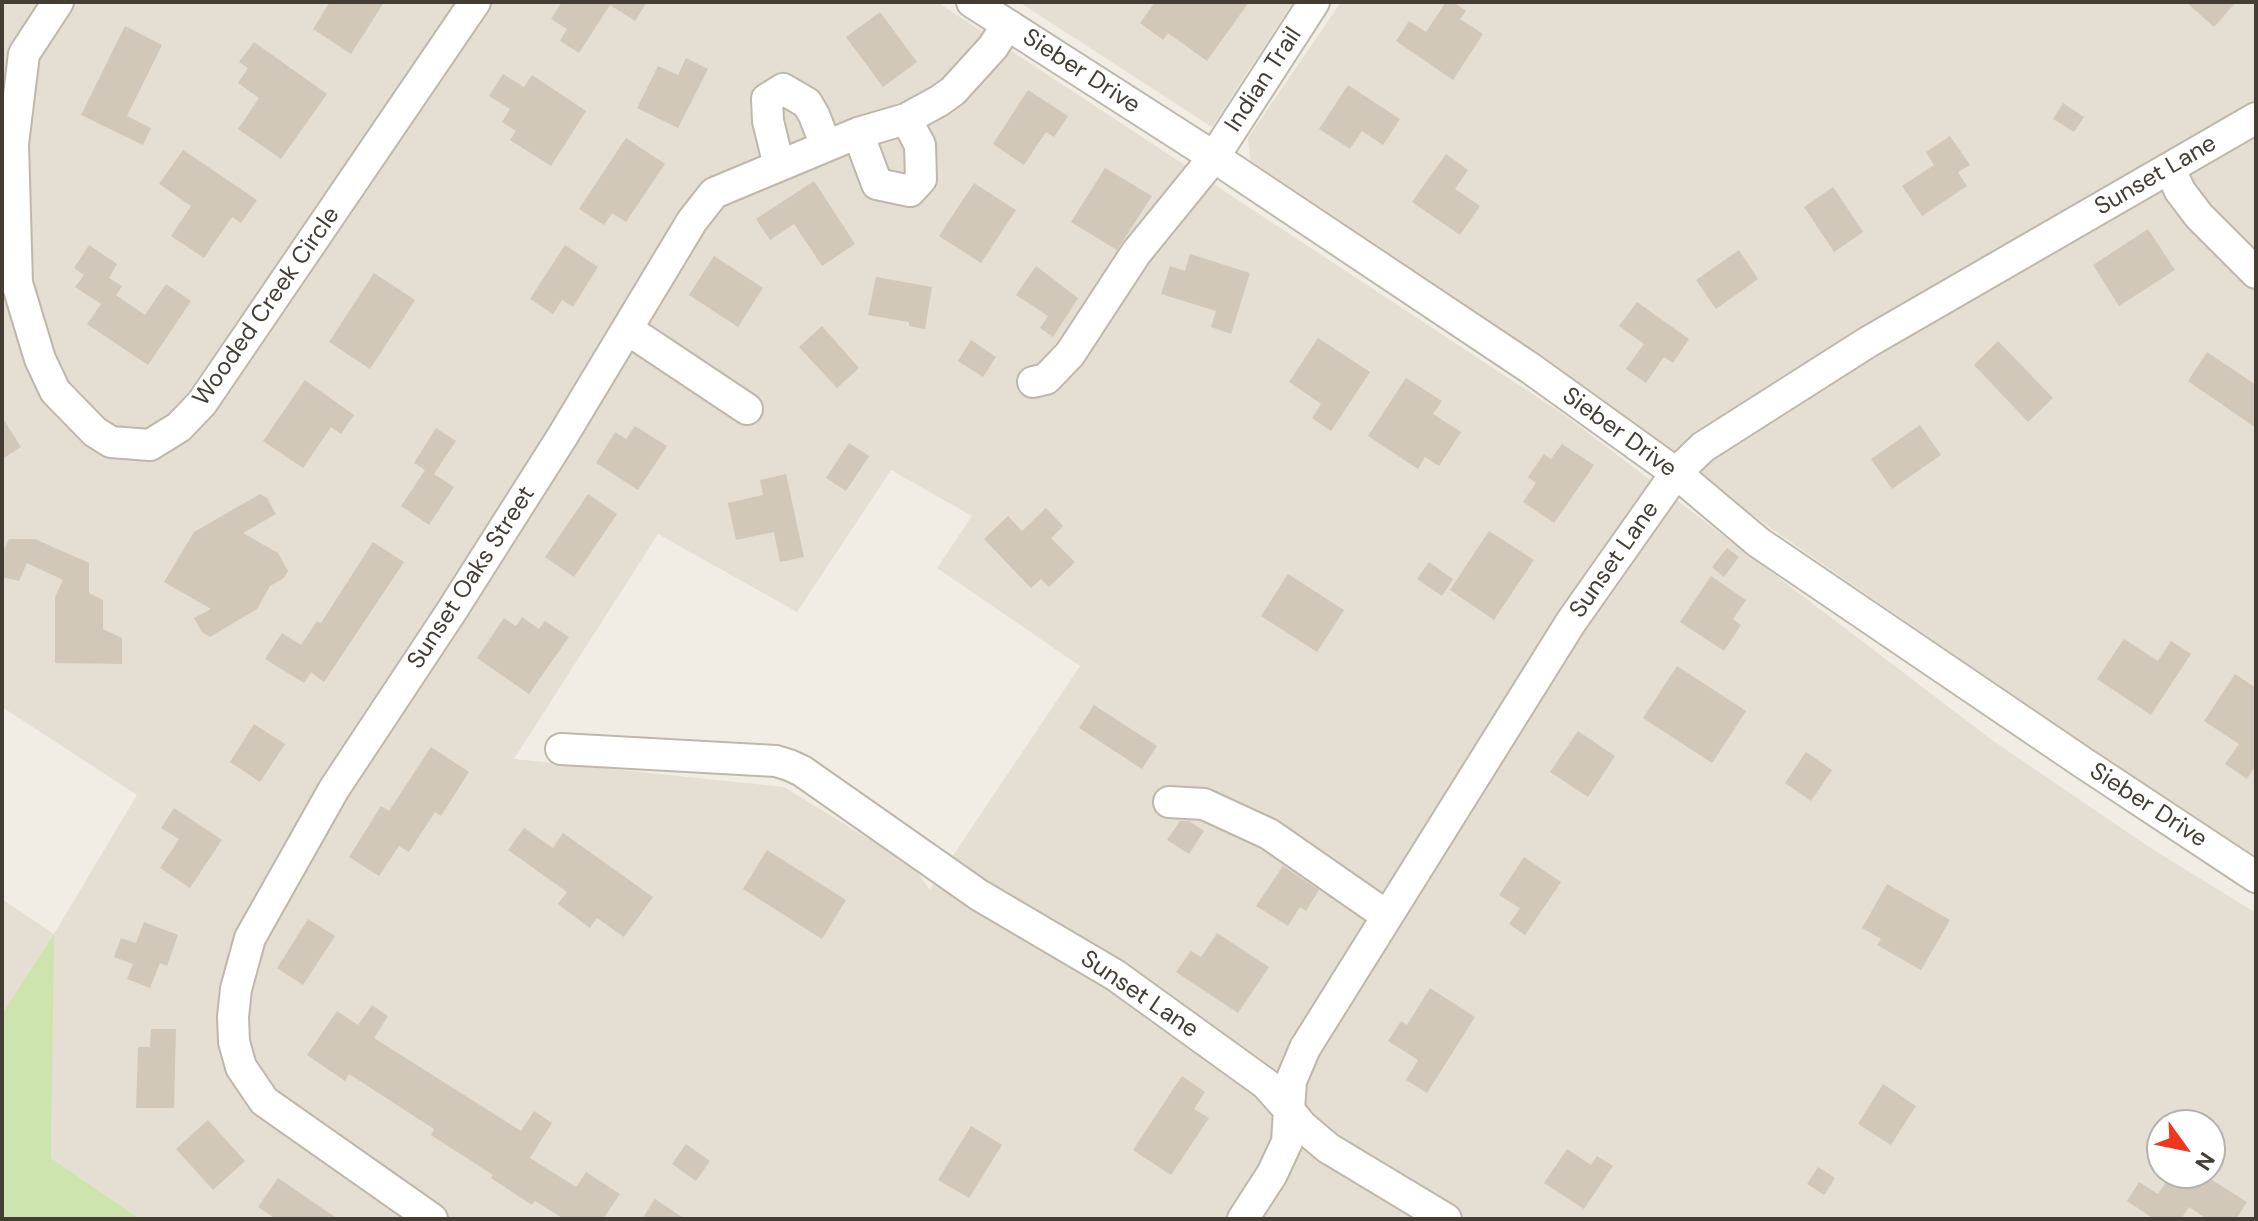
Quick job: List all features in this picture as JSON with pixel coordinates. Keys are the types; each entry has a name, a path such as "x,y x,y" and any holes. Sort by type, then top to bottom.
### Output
{"street":[{"name":"Wooded Creek Circle","path":"58,2 24,54 10,114 17,283 40,359 55,391 95,432 111,442 150,445 179,427 202,403 475,2"},
{"name":"Sieber Drive","path":"972,2 1214,157 1530,368 1676,473 1758,542 1797,570 2256,877"},
{"name":"Indian Trail","path":"1033,382 1046,379 1070,354 1136,253 1214,157 1314,2"},
{"name":"Sunset Oaks Street","path":"432,1219 264,1101 241,1067 234,1042 233,1017 236,989 250,938 334,789 469,585 692,221 714,193 858,133 906,119 953,91 993,47 1007,25"},
{"path":"779,166 768,121 767,99 783,89 807,103 826,146"},
{"name":"Sunset Lane","path":"1243,1219 1272,1174 1287,1142 1291,1081 1305,1048 1571,622 1676,473 1703,447 1868,342 2256,118"},
{"path":"858,133 877,184 910,191 921,179 920,145 906,119"},
{"path":"2170,169 2180,191 2199,216 2256,273"},
{"path":"627,329 747,409"},
{"name":"Sunset Lane","path":"561,749 776,761 789,765 979,895 1115,975 1266,1084 1289,1110"},
{"path":"1169,802 1204,804 1269,834 1387,916"},
{"path":"1289,1110 1328,1148 1446,1219"}],"shaded area":[{"path":"2,2 937,2 1566,416 1992,740 2149,847 2256,913 2256,1219 140,1219 51,1158 53,936 2,1014 2,899 54,934 137,795 2,707","holes":["891,470 972,516 937,568 1080,666 930,890 913,866 784,787 514,759 658,534 797,612"]},
{"path":"1019,2 1293,2 1212,127"},
{"path":"1341,2 2256,2 2256,860 2165,801 1251,168 1248,138"}],"green space":[{"path":"54,934 51,1158 140,1219 2,1219 2,1014"}],"building":[{"path":"330,2 384,2 351,54 313,29"},
{"path":"562,2 647,2 635,21 610,5 579,53 560,41 567,29 551,19"},
{"path":"1155,2 1249,2 1207,61 1168,33 1163,40 1140,23"},
{"path":"1446,2 1453,2 1466,11 1460,19 1483,34 1453,80 1396,41 1409,21 1426,32"},
{"path":"2186,2 2236,2 2214,27"},
{"path":"880,12 917,62 883,87 846,37"},
{"path":"125,26 162,45 127,116 151,128 143,145 81,115"},
{"path":"254,42 327,94 281,159 238,129 259,98 238,83 248,68 239,62"},
{"path":"686,58 708,69 678,128 637,108 658,66 678,75"},
{"path":"503,74 524,87 532,75 586,111 551,166 510,140 516,131 502,122 510,109 489,96"},
{"path":"1348,85 1400,119 1383,145 1362,131 1350,149 1319,129"},
{"path":"1028,90 1068,116 1054,137 1046,132 1024,165 993,144"},
{"path":"2063,103 2084,117 2074,132 2053,119"},
{"path":"1950,136 1970,165 1958,172 1967,186 1922,216 1902,186 1934,165 1926,152"},
{"path":"626,138 665,164 626,222 612,213 604,225 579,209"},
{"path":"183,150 257,200 241,223 232,217 204,258 171,236 191,206 159,184"},
{"path":"1446,154 1468,170 1455,189 1480,206 1460,235 1412,202"},
{"path":"1105,168 1152,196 1117,250 1071,222"},
{"path":"814,181 855,244 822,266 794,224 770,240 756,219"},
{"path":"974,183 1016,210 981,263 939,236"},
{"path":"1833,187 1863,232 1834,252 1804,207"},
{"path":"2148,229 2175,270 2119,306 2093,265"},
{"path":"89,245 117,264 109,278 122,286 116,295 145,315 166,284 191,301 148,365 87,324 101,304 75,287 84,275 74,268"},
{"path":"565,245 598,267 573,307 562,300 553,314 530,299"},
{"path":"1739,250 1758,279 1716,309 1696,280"},
{"path":"1190,254 1250,273 1231,334 1211,327 1216,311 1161,294 1170,266 1185,271"},
{"path":"714,256 763,288 738,327 689,295"},
{"path":"1036,266 1078,298 1053,337 1040,328 1048,316 1016,295"},
{"path":"374,273 415,300 370,369 329,342"},
{"path":"876,277 932,287 925,329 909,326 909,322 868,315"},
{"path":"1637,302 1689,339 1673,363 1664,357 1646,383 1626,369 1644,344 1619,326"},
{"path":"822,326 859,368 837,388 799,347"},
{"path":"1318,338 1370,372 1331,431 1312,418 1321,404 1289,382"},
{"path":"971,340 996,357 983,377 958,361"},
{"path":"1998,341 2053,398 2028,422 1974,365"},
{"path":"2207,352 2256,385 2256,428 2188,381"},
{"path":"1406,378 1442,401 1433,414 1461,432 1439,466 1425,457 1418,469 1368,436"},
{"path":"305,380 354,415 341,434 331,427 303,468 263,441"},
{"path":"2,417 21,447 2,459"},
{"path":"1920,425 1941,455 1892,489 1871,459"},
{"path":"635,426 667,446 638,490 596,463 615,432 626,439"},
{"path":"436,428 456,441 434,474 454,487 429,525 401,506 425,470 414,463"},
{"path":"849,443 869,456 846,491 826,478"},
{"path":"1562,444 1594,465 1554,523 1523,502 1536,483 1528,477 1544,454 1551,459"},
{"path":"786,474 804,557 780,562 774,532 736,540 728,503 763,495 760,480"},
{"path":"260,494 267,498 276,514 243,533 278,553 288,571 284,578 270,586 257,609 210,637 202,632 194,618 211,609 164,582 194,532"},
{"path":"588,494 617,514 574,577 545,557"},
{"path":"1046,508 1063,526 1051,538 1075,562 1049,587 1041,579 1031,588 984,539 1008,516 1022,531"},
{"path":"1489,531 1534,560 1494,620 1450,590"},
{"path":"9,539 35,539 89,563 89,593 103,600 103,629 122,638 122,664 55,663 55,597 63,580 27,563 19,581 2,577 2,554"},
{"path":"373,542 404,562 324,682 311,672 304,683 265,659 282,633 301,645 317,621 321,623"},
{"path":"1727,548 1739,557 1724,577 1712,567"},
{"path":"1429,562 1453,579 1442,596 1417,579"},
{"path":"1288,574 1344,610 1317,652 1261,616"},
{"path":"1711,576 1746,600 1733,619 1741,625 1724,651 1680,622"},
{"path":"522,617 539,629 545,621 569,637 529,694 477,658 504,618 516,626"},
{"path":"2124,639 2158,661 2171,641 2191,654 2151,715 2097,679"},
{"path":"1677,666 1746,711 1712,763 1643,718"},
{"path":"2235,674 2256,688 2256,765 2247,779 2225,764 2239,744 2204,721"},
{"path":"1094,705 1157,746 1142,769 1079,728"},
{"path":"254,724 285,744 260,782 230,762"},
{"path":"1578,731 1615,756 1588,797 1550,772"},
{"path":"431,747 469,772 441,816 435,812 409,852 399,846 379,876 349,857 381,806 389,811"},
{"path":"1806,752 1832,770 1811,801 1785,783"},
{"path":"174,808 222,840 190,888 160,868 179,839 161,828"},
{"path":"1180,821 1189,821 1204,831 1189,854 1167,840"},
{"path":"524,828 553,848 563,833 653,897 624,937 597,918 590,928 558,904 567,892 508,850"},
{"path":"767,850 846,900 822,939 743,889"},
{"path":"1524,857 1561,882 1525,935 1509,924 1520,908 1499,895"},
{"path":"1283,866 1319,890 1306,911 1300,907 1288,926 1256,906"},
{"path":"1887,884 1950,920 1921,970 1877,945 1881,939 1862,928"},
{"path":"308,919 335,936 303,985 277,968"},
{"path":"144,922 178,935 167,966 160,963 150,988 127,979 133,964 114,957 121,938 136,943"},
{"path":"1217,933 1269,967 1238,1013 1176,972 1191,951 1201,957"},
{"path":"1430,988 1475,1017 1427,1093 1406,1080 1418,1060 1388,1041 1401,1021 1407,1025"},
{"path":"372,1005 388,1016 374,1038 521,1131 534,1111 552,1123 530,1158 576,1187 586,1172 620,1194 603,1219 564,1219 535,1201 532,1205 491,1178 493,1175 431,1135 434,1129 349,1074 345,1081 307,1055 337,1011 358,1025"},
{"path":"151,1029 176,1029 174,1108 136,1108 138,1047 150,1047"},
{"path":"1182,1076 1205,1092 1194,1109 1209,1118 1171,1175 1133,1150"},
{"path":"1883,1084 1916,1106 1891,1145 1858,1124"},
{"path":"208,1120 245,1161 213,1190 176,1149"},
{"path":"971,1126 1002,1145 969,1198 938,1180"},
{"path":"686,1144 710,1161 696,1181 672,1164"},
{"path":"1567,1149 1591,1165 1597,1156 1613,1166 1584,1209 1544,1183"},
{"path":"1818,1167 1835,1178 1824,1195 1807,1184"},
{"path":"278,1178 338,1219 276,1219 258,1207"},
{"path":"2139,1182 2158,1194 2161,1189 2226,1189 2247,1202 2236,1219 2207,1219 2189,1207 2181,1219 2154,1219 2127,1201"},
{"path":"655,1199 685,1219 642,1219"}]}
